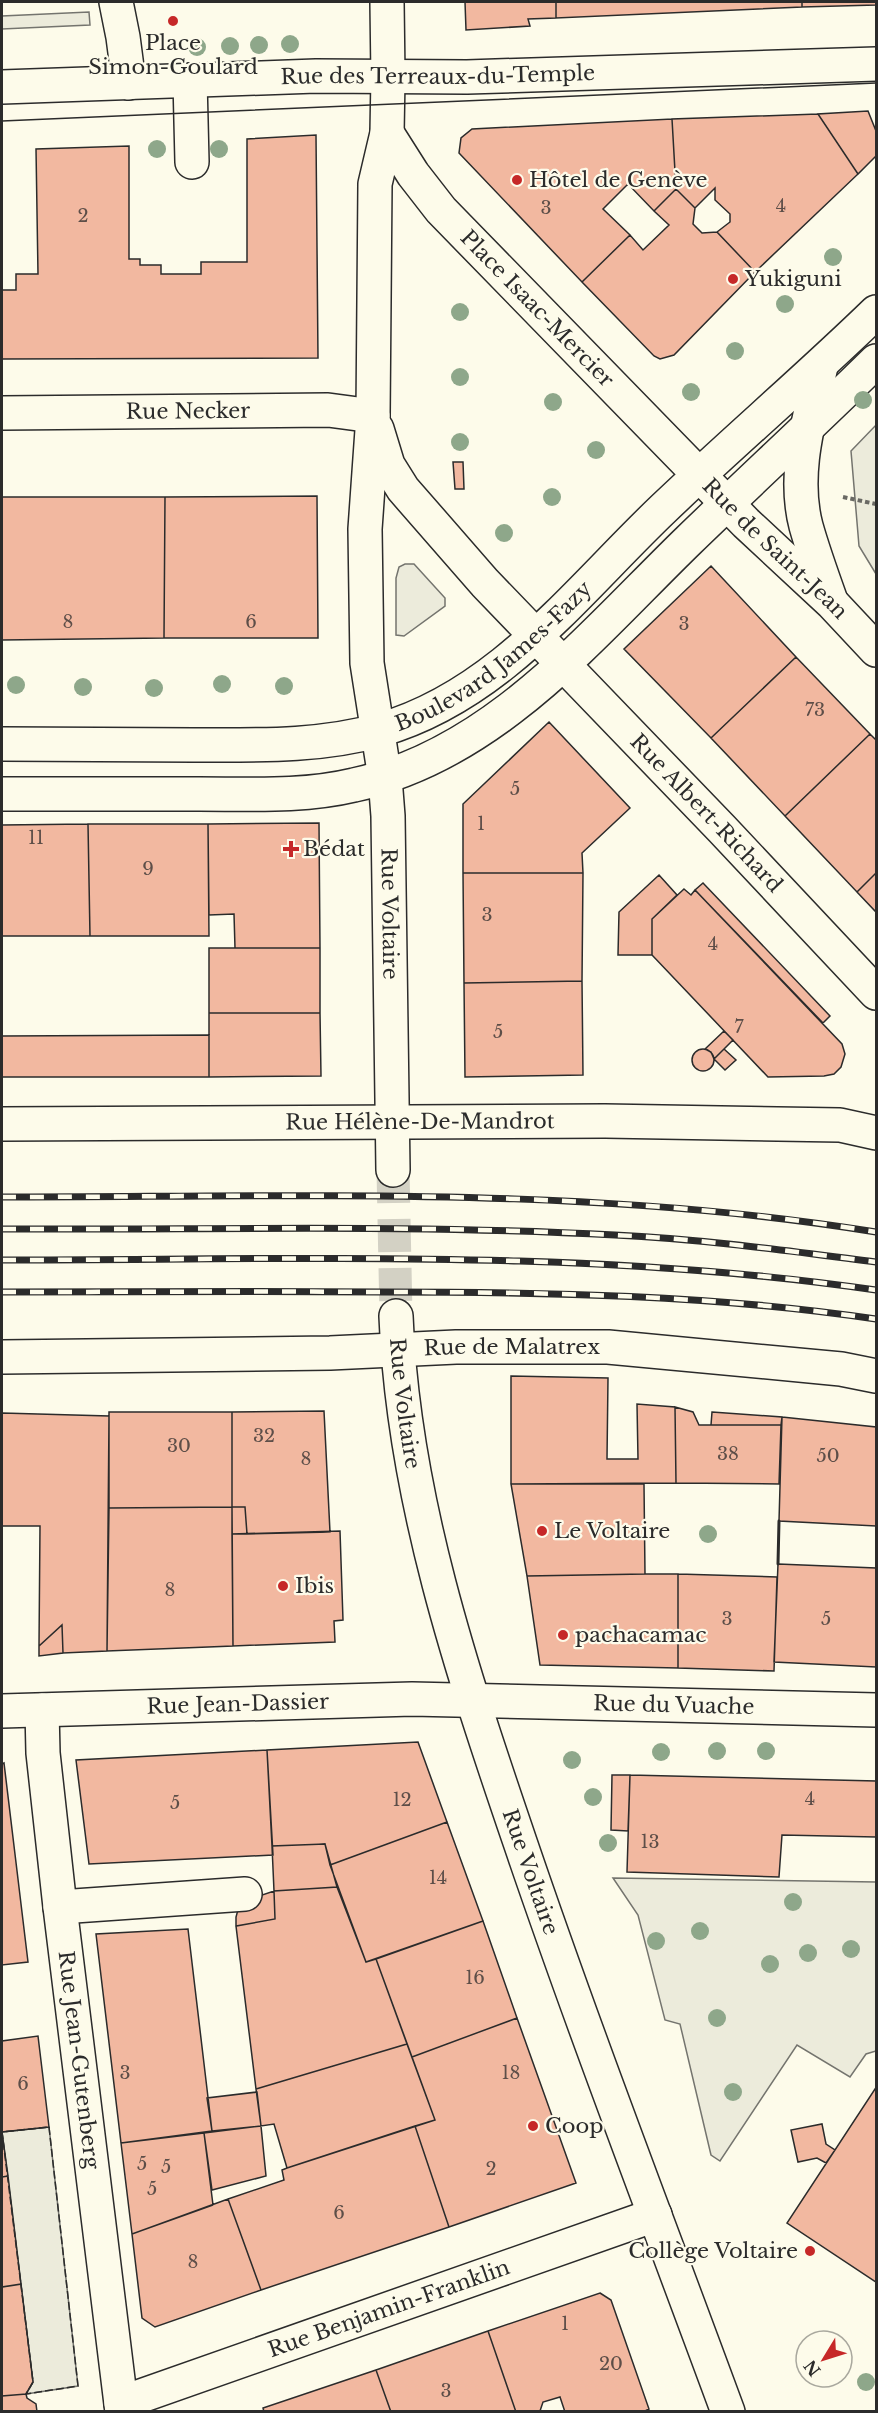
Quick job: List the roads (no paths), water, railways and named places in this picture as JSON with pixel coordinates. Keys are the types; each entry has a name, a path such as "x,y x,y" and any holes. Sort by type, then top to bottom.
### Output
{"main road":[{"path":"116,2 129,82"},
{"path":"377,731 367,663 365,529 373,416 375,184 387,133 387,2"},
{"name":"Rue des Terreaux-du-Temple","path":"2,87 316,76 499,76 876,64"},
{"path":"190,80 192,162"},
{"name":"Place Isaac-Mercier","path":"387,133 413,174 441,210 700,474"},
{"name":"Boulevard James-Fazy","path":"2,744 252,745 317,742 377,731 439,708 510,659 700,474 821,366 876,312"},
{"path":"2,794 296,793 342,788 385,778 443,753 479,733 562,664 876,361"},
{"path":"821,366 802,456 802,485 805,525 832,603"},
{"name":"Rue Necker","path":"2,412 328,411 373,416"},
{"path":"373,416 388,465 403,489 534,636"},
{"name":"Rue de Saint-Jean","path":"700,474 727,504 832,603 876,650"},
{"name":"Rue Albert-Richard","path":"534,636 722,829 876,993"},
{"name":"Rue Voltaire","path":"377,731 385,778 388,826 393,1170"},
{"name":"Rue Hélène-De-Mandrot","path":"840,1125 876,1109"},
{"name":"Rue Hélène-De-Mandrot","path":"2,1124 605,1121 840,1125 876,1132"},
{"name":"Rue Voltaire","path":"396,1316 404,1413 426,1534 472,1702 539,1898 728,2412"},
{"name":"Rue de Malatrex","path":"2,1357 608,1347 841,1368 876,1376"},
{"name":"Rue Jean-Dassier","path":"2,1711 412,1699 472,1702"},
{"name":"Rue du Vuache","path":"472,1702 876,1710"},
{"name":"Rue Jean-Gutenberg","path":"42,1710 43,1753 60,1907 121,2407"},
{"path":"60,1907 245,1894"},
{"name":"Rue Benjamin-Franklin","path":"121,2407 655,2215"}],"tunnel":[{"path":"393,1170 396,1316"}],"tram line":[{"path":"2,121 876,83"}],"railway":[{"path":"2,1197 330,1196 550,1200 768,1217 876,1232"},
{"path":"2,1229 385,1229 538,1232 680,1239 876,1262"},
{"path":"2,1260 330,1258 549,1262 767,1277 876,1290"},
{"path":"2,1292 568,1294 754,1305 876,1319"}],"place":[{"name":"Place Simon-Goulard","path":"173,21"},
{"name":"Hôtel de Genève","path":"517,180"},
{"name":"Yukiguni","path":"733,279"},
{"name":"Bédat","path":"291,849"},
{"name":"Le Voltaire","path":"542,1531"},
{"name":"Ibis","path":"283,1586"},
{"name":"pachacamac","path":"563,1635"},
{"name":"Coop","path":"533,2126"},
{"name":"Collège Voltaire","path":"810,2251"}]}
